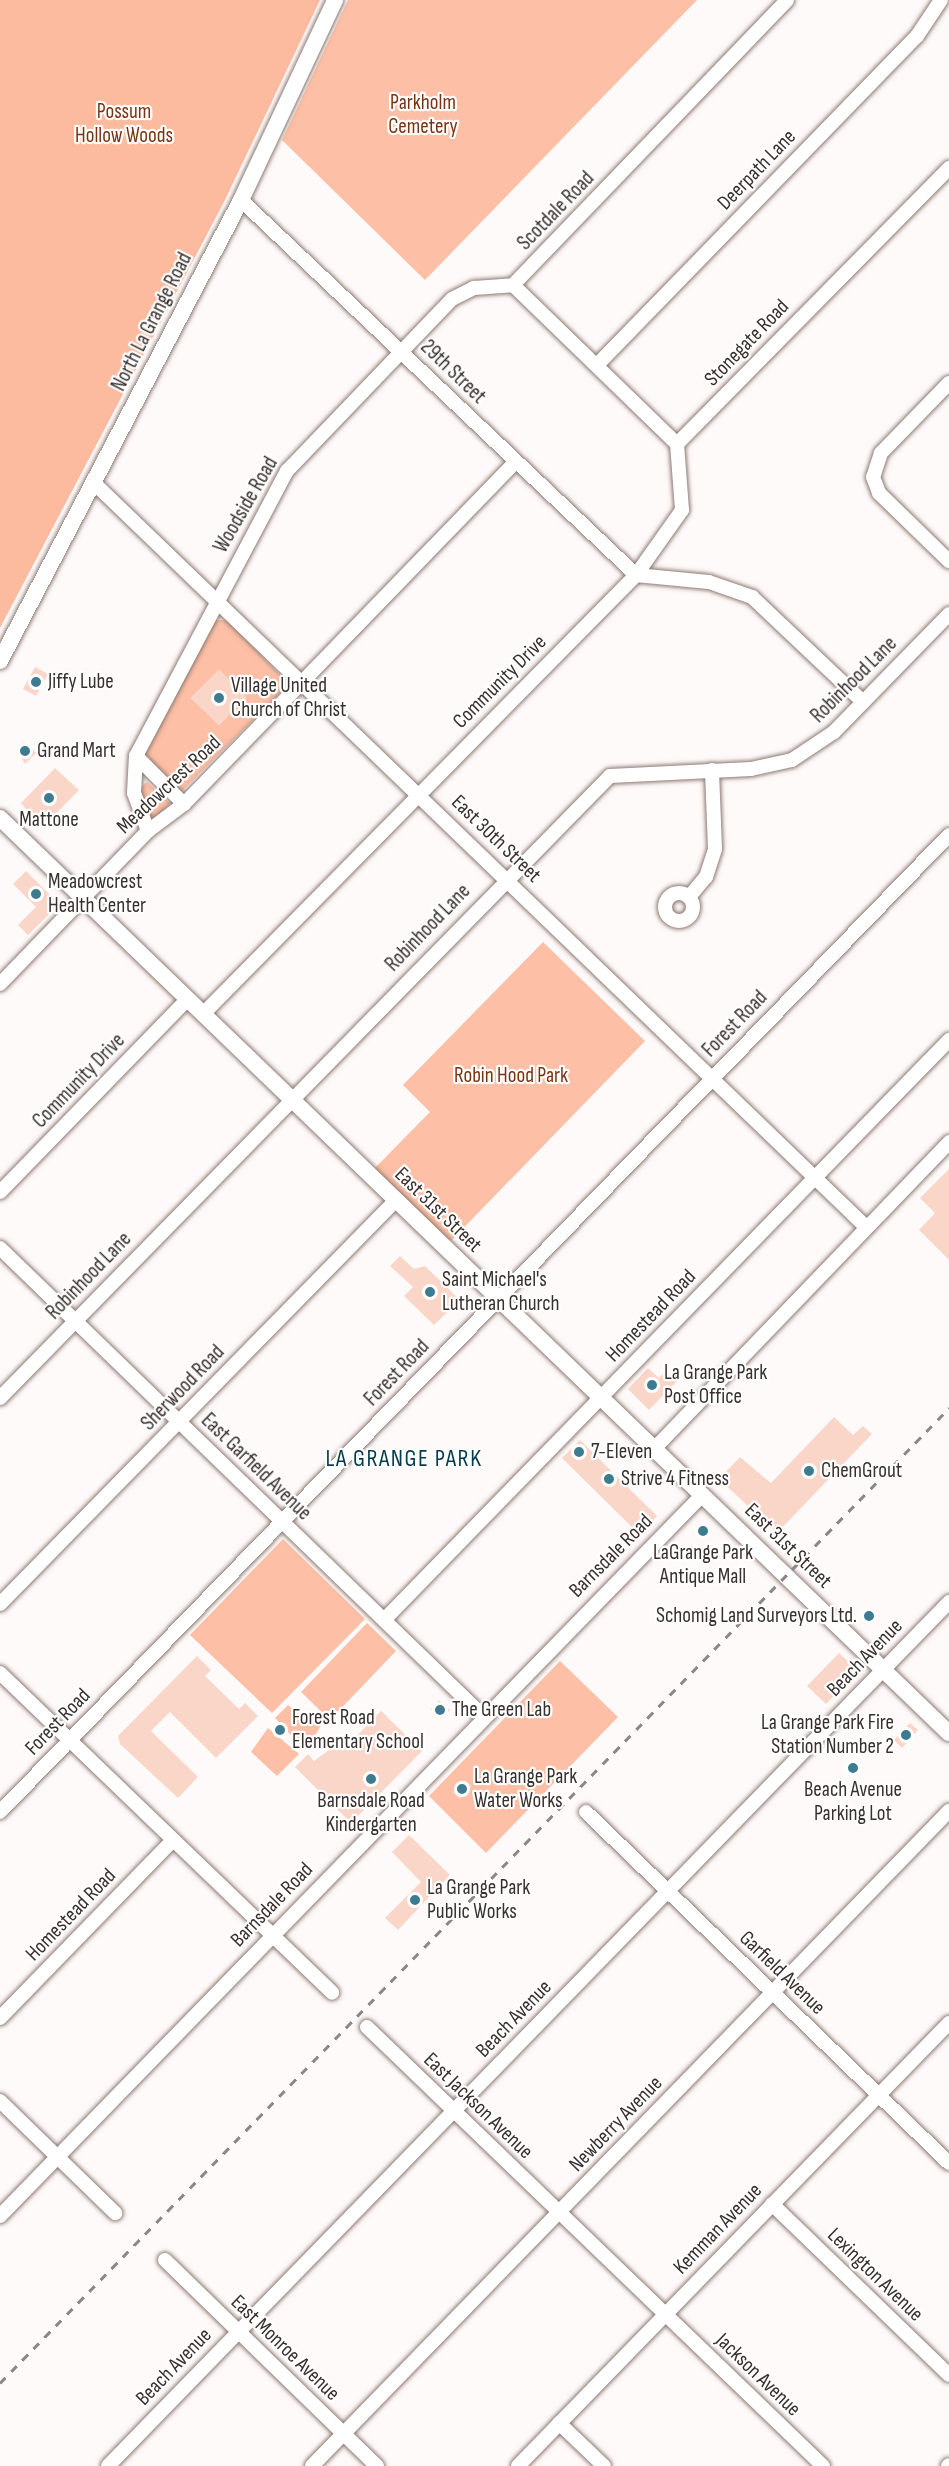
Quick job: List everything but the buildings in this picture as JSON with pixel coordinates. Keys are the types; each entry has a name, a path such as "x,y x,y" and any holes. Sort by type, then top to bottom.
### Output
{"main road":[{"name":"North La Grange Road","path":"0,661 241,200 335,0"},
{"name":"East 31st Street","path":"0,818 949,1733"}],"street":[{"name":"Scotdale Road","path":"513,285 787,0"},
{"name":"Deerpath Lane","path":"597,365 917,36 941,0"},
{"name":"Stonegate Road","path":"677,444 949,168"},
{"name":"29th Street","path":"241,200 636,575"},
{"name":"Woodside Road","path":"148,831 134,793 136,756 217,599 287,471 452,299 474,288 513,285"},
{"path":"513,285 677,444 682,510 636,575 709,582 752,597 863,702"},
{"path":"949,382 881,453 873,477 879,493 949,561"},
{"name":"Meadowcrest Road","path":"0,984 148,831 184,804 516,462"},
{"name":"East 30th Street","path":"94,483 507,878 866,1227"},
{"name":"Community Drive","path":"203,1014 636,575"},
{"name":"Robinhood Lane","path":"0,1398 507,878 610,776 712,770 792,760 827,738 949,614"},
{"path":"136,756 184,804"},
{"path":"689,897 706,877 715,849 712,770"},
{"name":"Forest Road","path":"0,1812 949,835"},
{"name":"Community Drive","path":"0,1192 188,999"},
{"name":"Homestead Road","path":"384,1620 949,1040"},
{"path":"654,1449 949,1142"},
{"name":"Sherwood Road","path":"0,1605 396,1200"},
{"name":"East Garfield Avenue","path":"0,1248 483,1716"},
{"name":"Barnsdale Road","path":"0,2216 483,1716 702,1494"},
{"name":"Beach Avenue","path":"108,2466 949,1602"},
{"path":"0,1673 332,1993"},
{"name":"Newberry Avenue","path":"312,2466 949,1811"},
{"name":"Garfield Avenue","path":"586,1812 949,2163"},
{"name":"Homestead Road","path":"0,2018 173,1840"},
{"name":"Kemman Avenue","path":"518,2466 949,2023"},
{"name":"East Jackson Avenue","path":"367,2027 664,2315"},
{"path":"0,2101 115,2213"},
{"name":"Lexington Avenue","path":"772,2204 949,2375"},
{"name":"East Monroe Avenue","path":"165,2260 376,2466"},
{"name":"Jackson Avenue","path":"664,2315 823,2466"},
{"path":"559,2423 604,2466"}],"green space":[{"name":"Possum Hollow Woods","path":"0,0 320,0 225,200 0,628"},
{"name":"Parkholm Cemetery","path":"348,0 697,0 425,280 282,140"},
{"path":"215,620 227,620 289,684 181,792 144,755","holes":["219,670 246,697 219,725 191,698"]},
{"path":"147,782 170,803 157,819 149,820 139,789"},
{"name":"Robin Hood Park","path":"543,942 645,1041 447,1245 372,1171 430,1112 403,1085"},
{"path":"283,1539 365,1619 272,1713 190,1635"},
{"path":"367,1623 396,1651 330,1720 301,1692"},
{"path":"560,1661 618,1717 486,1853 429,1796"},
{"path":"288,1705 305,1719 314,1714 322,1723 309,1747 300,1745 275,1718"},
{"path":"268,1728 299,1754 277,1776 251,1752"}],"railway":[{"path":"0,2383 949,1408"}],"place":[{"name":"Jiffy Lube","path":"36,682"},
{"name":"Village United Church of Christ","path":"219,698"},
{"name":"Grand Mart","path":"25,751"},
{"name":"Mattone","path":"49,798"},
{"name":"Meadowcrest Health Center","path":"36,894"},
{"name":"Saint Michael's Lutheran Church","path":"430,1292"},
{"name":"La Grange Park Post Office","path":"652,1385"},
{"name":"7-Eleven","path":"579,1452"},
{"name":"ChemGrout","path":"809,1471"},
{"name":"Strive 4 Fitness","path":"609,1479"},
{"name":"LaGrange Park Antique Mall","path":"703,1531"},
{"name":"Schomig Land Surveyors Ltd.","path":"869,1616"},
{"name":"The Green Lab","path":"440,1710"},
{"name":"Forest Road Elementary School","path":"280,1730"},
{"name":"La Grange Park Fire Station Number 2","path":"906,1735"},
{"name":"Beach Avenue Parking Lot","path":"853,1768"},
{"name":"Barnsdale Road Kindergarten","path":"371,1779"},
{"name":"La Grange Park Water Works","path":"462,1789"},
{"name":"La Grange Park Public Works","path":"415,1900"}],"district":[{"name":"LA GRANGE PARK","path":"404,1459"}]}
